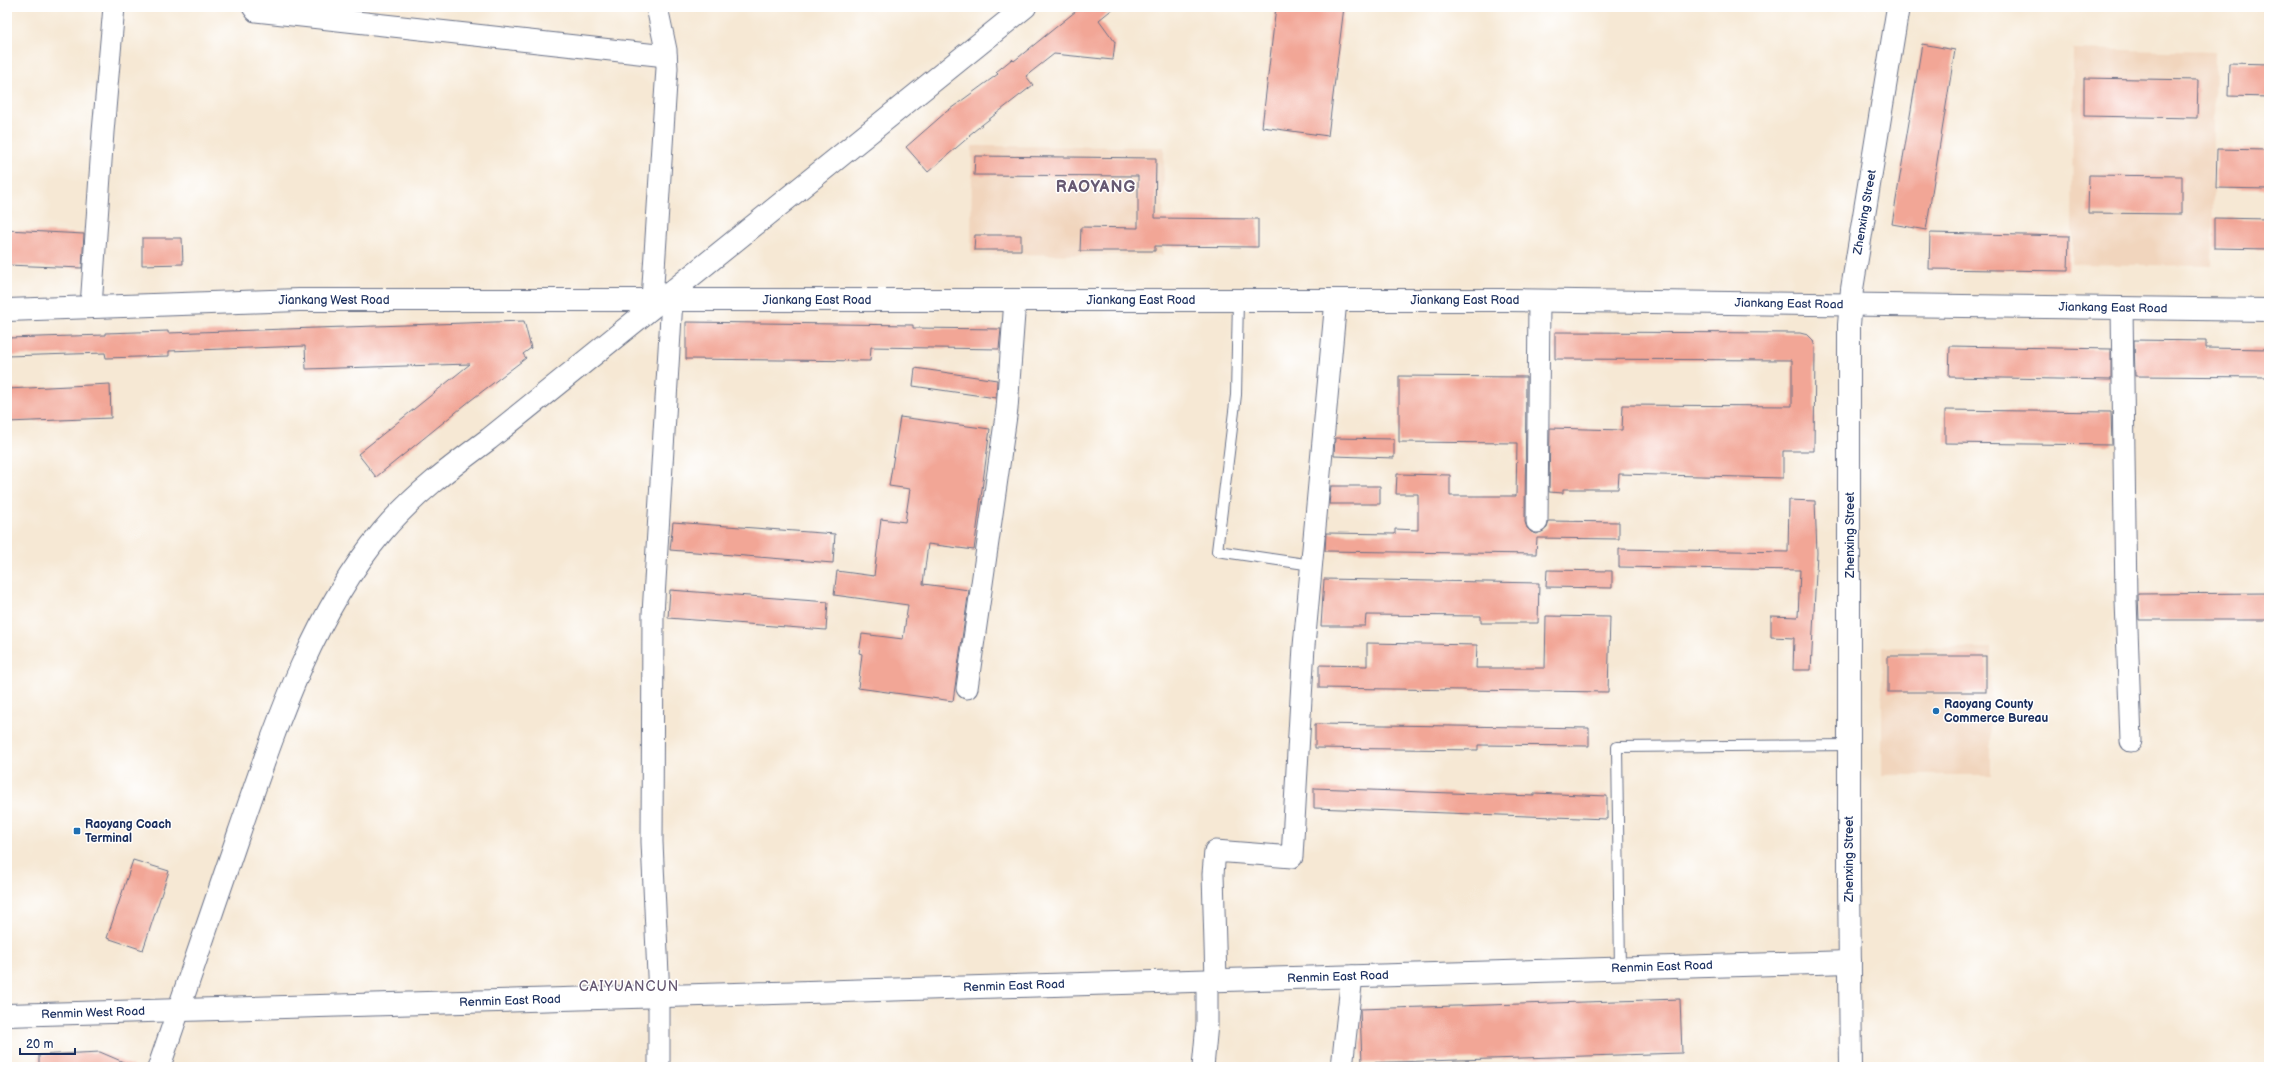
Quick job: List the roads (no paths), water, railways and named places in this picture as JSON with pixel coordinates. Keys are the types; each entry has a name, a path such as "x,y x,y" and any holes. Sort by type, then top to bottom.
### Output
{"street":[{"path":"91,307 102,132 114,7"},
{"path":"253,7 256,11 666,56"},
{"path":"657,7 666,56 662,300 653,614 652,842 659,997 659,1067"},
{"path":"158,1067 267,753 305,661 326,617 357,566 383,532 440,475 489,439 1025,7"},
{"name":"Zhenxing Street","path":"1851,1067 1849,745 1850,304 1898,7"},
{"name":"Jiankang West Road","path":"7,310 299,300 662,300"},
{"name":"Jiankang East Road","path":"662,300 1539,301 2269,310"},
{"path":"967,688 1007,409 1016,300"},
{"path":"1203,1067 1211,981 1213,874 1215,851 1292,857 1304,646 1336,300"},
{"path":"1537,522 1539,301"},
{"path":"2122,308 2126,600 2131,741"},
{"name":"Renmin East Road","path":"178,1010 1850,962"},
{"path":"1342,1067 1352,976"},
{"name":"Renmin West Road","path":"7,1015 178,1010"}],"lane":[{"path":"1238,300 1236,395 1217,551 1312,565"},
{"path":"1620,969 1617,748 1849,745"}],"place":[{"name":"Raoyang County Commerce Bureau","path":"1936,711"},
{"name":"Raoyang Coach Terminal","path":"77,831"}],"district":[{"name":"RAOYANG","path":"1096,187"},
{"name":"CAIYUANCUN","path":"629,986"}]}
